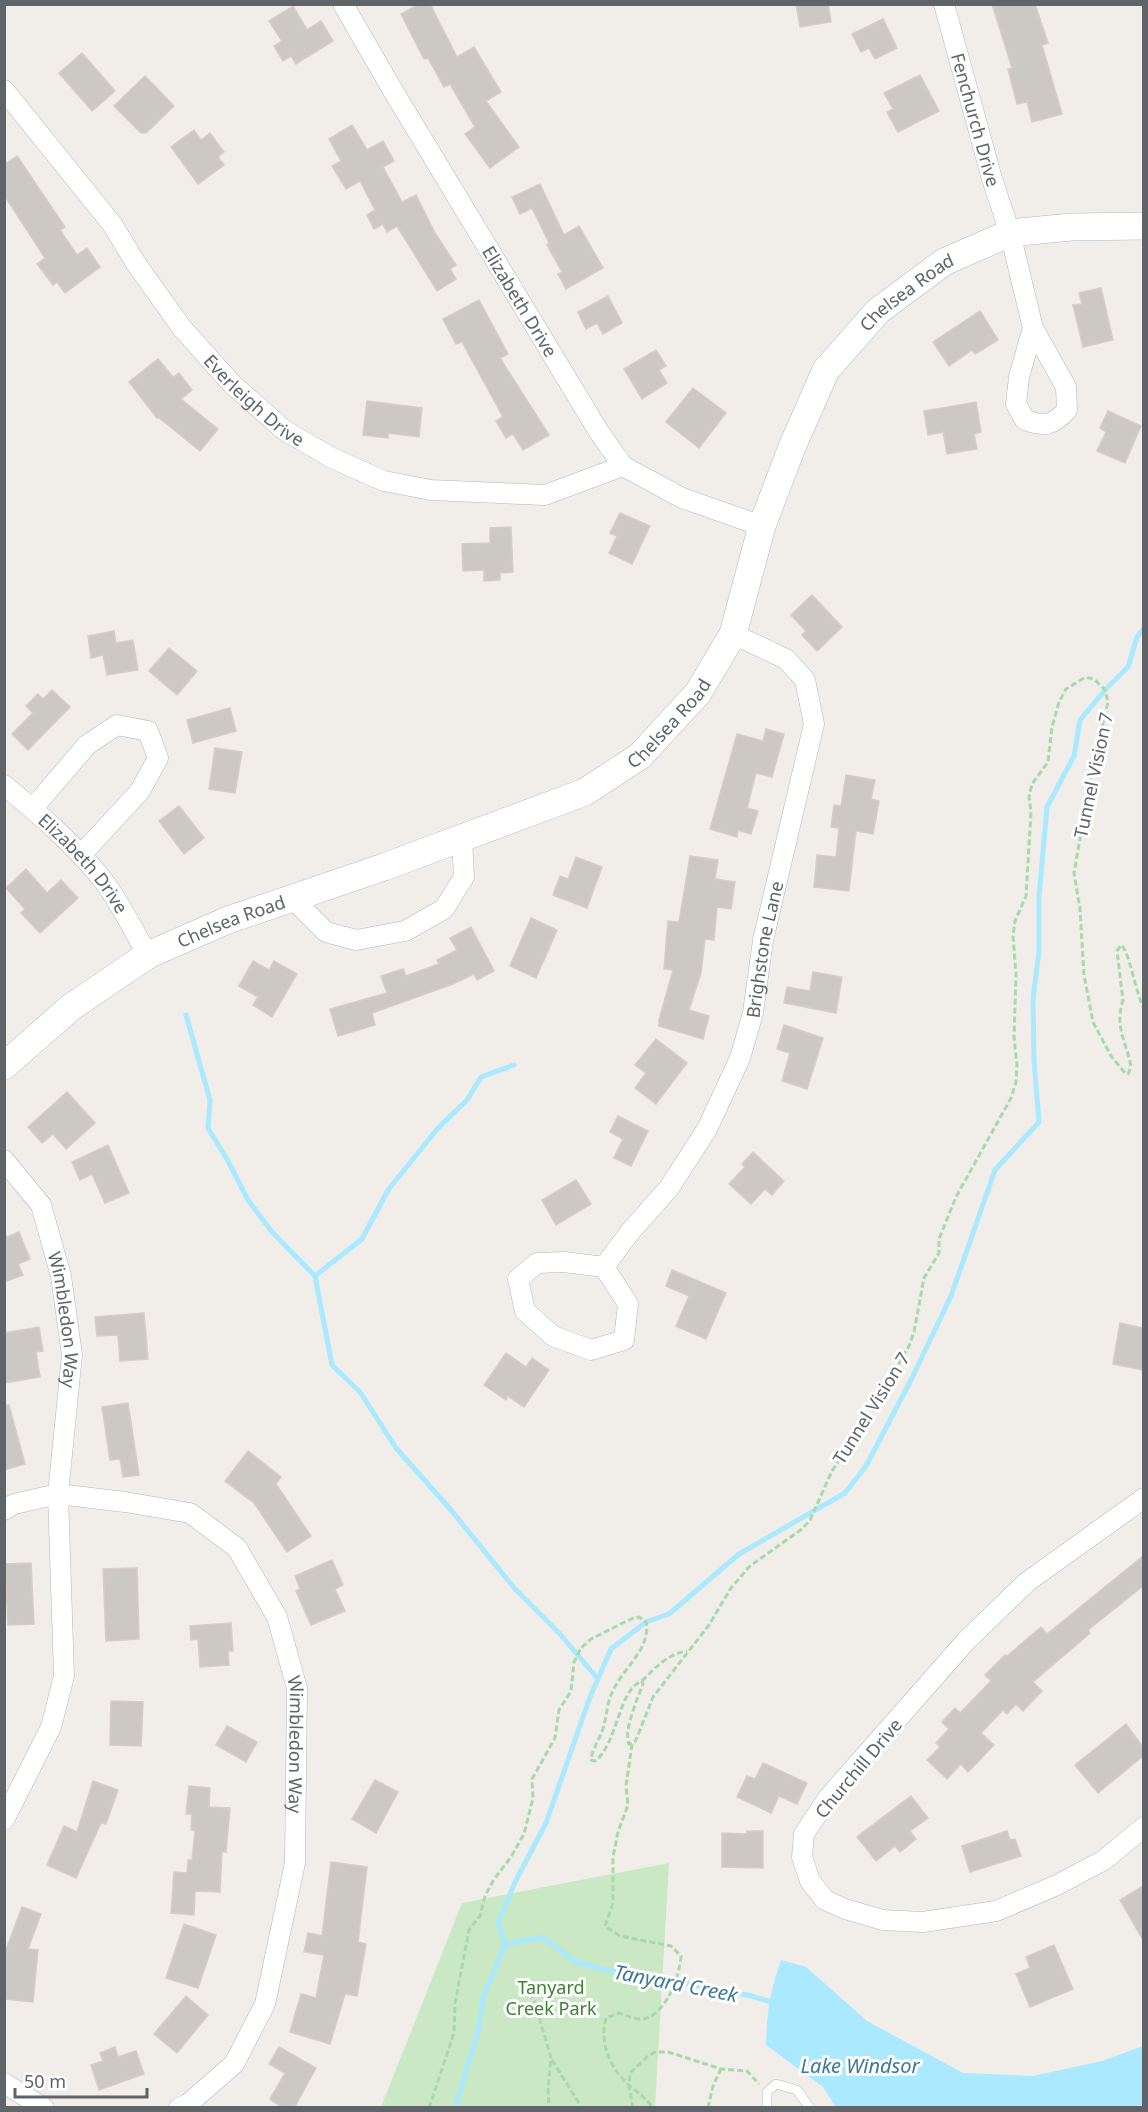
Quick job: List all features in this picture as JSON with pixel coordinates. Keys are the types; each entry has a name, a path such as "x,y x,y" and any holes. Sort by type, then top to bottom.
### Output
{"street":[{"name":"Elizabeth Drive","path":"343,4 599,432 623,466 682,498 762,526"},
{"name":"Fenchurch Drive","path":"944,4 992,179 1010,233 1034,328"},
{"name":"Everleigh Drive","path":"4,90 112,224 137,265 182,328 232,384 284,430 332,458 384,481 431,490 545,495 623,466"},
{"name":"Chelsea Road","path":"4,1066 70,1008 148,955 228,920 462,839 585,792 640,756 698,693 733,634 762,526 792,447 826,370 878,311 944,262 1010,233 1071,227 1143,226"},
{"name":"Brighstone Lane","path":"604,1267 630,1232 669,1188 707,1129 740,1058 753,1013 763,940 814,724 805,680 786,659 733,634"},
{"path":"33,808 87,745 117,725 148,731 158,758 140,792 81,855"},
{"name":"Elizabeth Drive","path":"4,785 33,808 103,880 148,955"},
{"path":"293,899 326,932 356,940 405,931 444,909 464,877 462,839"},
{"name":"Wimbledon Way","path":"4,1160 41,1205 61,1276 72,1355 58,1494 64,1676 51,1727 4,1820"},
{"path":"564,1262 604,1267 627,1304 624,1340 591,1350 552,1336 525,1311 518,1279 537,1263 564,1262"},
{"path":"4,1510 14,1504 58,1494"},
{"name":"Wimbledon Way","path":"58,1494 190,1513 237,1548 277,1617 297,1688 295,1863 265,2004 234,2064 188,2104 179,2108"},
{"name":"Churchill Drive","path":"1143,1498 1027,1582 966,1641 828,1798 804,1834 802,1857 810,1881 825,1900 845,1910 883,1920 923,1922 996,1911 1057,1885 1104,1860 1143,1827"},
{"path":"4,2083 44,2108"}],"lane":[{"path":"767,2108 767,2092 776,2084 797,2090 810,2108"}],"path":[{"name":"Tunnel Vision 7","path":"632,1744 638,1735 653,1697 709,1625 731,1588 750,1566 802,1529 810,1520 831,1471 889,1386 912,1339 924,1278 939,1253 939,1239 956,1197 1011,1098 1016,1082 1014,989 1016,975 1013,936 1015,921 1026,896 1031,812 1029,797 1032,784 1048,762 1052,728 1059,702 1066,689 1084,678 1095,680 1105,690 1108,702 1074,865 1080,909 1084,975 1093,1022 1111,1056 1128,1074 1131,1067 1120,1033 1123,1000 1117,951 1121,945 1126,949 1134,984 1143,1009"},
{"path":"429,2108 454,2033 455,2003 469,1930 480,1916 485,1896 494,1879 511,1857 524,1834 533,1798 532,1779 555,1738 557,1718 571,1691 574,1662 581,1648 603,1633 633,1618 639,1617 646,1622 648,1630 646,1637 612,1692 601,1736 592,1752 591,1760 596,1761 604,1755 625,1702 636,1684 642,1681 662,1660 676,1653 688,1651"},
{"path":"642,1681 626,1739 629,1744 632,1744 626,1786 628,1805 618,1832 613,1857 613,1903 605,1926 620,1936 671,1946 681,1956 678,1974 669,1998 657,2011 646,2019 631,2018 619,2013 606,2018 602,2031 604,2045 616,2072 629,2086 645,2097 653,2108"},
{"path":"524,1986 534,2000 551,2058 582,2108"},
{"path":"633,2108 629,2086 630,2073 655,2052 668,2052 721,2069 747,2071 767,2092"},
{"path":"549,2108 551,2058"},
{"path":"708,2108 713,2086 721,2069"}],"green space":[{"name":"Tanyard Creek Park","path":"669,1863 655,2107 381,2107 462,1903"}],"water":[{"name":"Lake Windsor","path":"781,1960 806,1967 867,2021 963,2073 1033,2076 1102,2061 1143,2046 1143,2107 836,2107 823,2087 766,2045 770,2002"}],"building":[{"path":"419,4 430,4 457,57 474,47 501,92 486,101 519,147 490,168 465,134 475,127 450,84 444,87 428,58 424,59 401,14"},
{"path":"796,4 828,4 831,22 800,27"},
{"path":"992,4 1035,4 1048,43 1042,45 1062,114 1032,122 1027,102 1017,104 1008,69 1012,68"},
{"path":"293,6 307,30 321,21 333,41 296,64 291,56 283,61 274,46 282,41 269,21"},
{"path":"883,19 897,48 875,59 869,48 861,52 852,34"},
{"path":"82,53 115,91 92,111 59,73"},
{"path":"920,75 939,111 898,132 887,112 893,109 884,93"},
{"path":"145,76 174,106 146,133 141,133 114,106"},
{"path":"352,125 367,150 383,141 394,161 383,167 402,202 416,195 435,233 456,265 450,269 456,279 437,291 397,226 387,232 383,224 374,229 367,215 375,210 360,181 346,189 332,166 341,161 329,139"},
{"path":"194,130 201,140 210,133 224,152 218,157 224,165 198,184 171,147"},
{"path":"17,156 65,227 60,230 77,255 87,248 100,267 65,293 57,282 53,285 37,264 45,258 4,195 4,165"},
{"path":"540,184 564,235 579,226 603,268 566,289 558,274 562,272 547,245 549,243 532,208 520,214 512,197"},
{"path":"1101,288 1113,340 1083,347 1073,305 1082,304 1079,293"},
{"path":"608,296 622,323 603,334 597,323 586,329 578,312"},
{"path":"479,300 508,354 500,358 549,435 523,450 513,434 506,438 496,421 503,417 462,342 456,344 443,319"},
{"path":"980,311 998,340 975,354 972,350 949,366 933,342"},
{"path":"656,350 666,366 659,370 667,383 642,399 624,369"},
{"path":"158,359 173,377 179,373 192,390 181,399 218,429 200,451 157,418 129,382"},
{"path":"693,388 726,413 699,448 666,422"},
{"path":"367,401 422,408 419,437 388,433 388,438 363,435"},
{"path":"976,402 981,432 974,434 977,449 947,454 943,432 928,435 924,411"},
{"path":"1108,411 1141,426 1125,463 1097,451 1106,432 1100,428"},
{"path":"620,513 650,526 632,564 609,553 617,536 610,533"},
{"path":"511,527 513,572 500,573 500,580 484,581 484,570 463,571 462,544 490,543 490,528"},
{"path":"812,595 842,627 817,651 802,635 806,631 791,615"},
{"path":"114,631 116,643 133,640 138,670 107,675 103,655 91,658 88,636"},
{"path":"169,648 197,671 177,695 149,671"},
{"path":"52,690 70,707 28,750 12,734 33,713 26,706 38,694 43,699"},
{"path":"230,708 236,731 193,743 187,720"},
{"path":"766,729 784,734 772,777 756,773 747,808 758,811 751,834 738,830 737,837 710,829 737,734 763,741"},
{"path":"215,748 242,752 235,793 209,789"},
{"path":"846,775 875,780 871,799 879,801 873,834 856,831 849,891 814,887 817,855 836,857 839,828 831,827 834,805 841,806"},
{"path":"179,806 204,838 184,854 159,821"},
{"path":"690,856 718,860 715,879 735,882 731,909 717,907 714,940 705,939 701,973 689,1010 709,1016 703,1039 659,1026 673,970 664,969 668,921 679,922"},
{"path":"576,857 602,867 587,908 553,895 560,876 568,879"},
{"path":"26,869 47,893 61,880 78,898 40,933 21,913 25,909 6,888"},
{"path":"531,918 557,930 536,978 510,966"},
{"path":"471,927 494,971 477,980 474,974 453,984 372,1013 375,1025 338,1036 330,1009 387,993 381,976 403,969 406,976 439,964 437,960 457,950 450,938"},
{"path":"253,961 269,970 274,961 297,974 272,1017 253,1005 258,997 239,986"},
{"path":"813,972 842,977 836,1013 784,1003 787,987 810,991"},
{"path":"784,1025 823,1038 807,1089 782,1081 790,1053 777,1049"},
{"path":"656,1039 687,1063 656,1104 635,1088 646,1073 635,1065"},
{"path":"67,1092 95,1123 66,1149 53,1134 42,1143 28,1127"},
{"path":"618,1116 648,1131 631,1166 614,1158 623,1139 610,1132"},
{"path":"108,1145 129,1193 105,1203 92,1174 80,1180 72,1162"},
{"path":"753,1152 784,1181 772,1195 765,1189 751,1204 729,1184 745,1167 742,1164"},
{"path":"576,1180 591,1204 556,1225 542,1200"},
{"path":"4,1231 7,1237 19,1232 30,1259 18,1264 23,1275 4,1282"},
{"path":"672,1270 726,1293 706,1339 676,1326 689,1296 666,1286"},
{"path":"144,1313 148,1359 120,1361 118,1335 97,1336 95,1317"},
{"path":"1120,1323 1143,1328 1143,1370 1113,1364"},
{"path":"39,1327 43,1351 36,1352 40,1377 4,1383 4,1333"},
{"path":"506,1353 526,1367 532,1358 549,1370 524,1407 508,1396 506,1400 484,1385"},
{"path":"128,1403 139,1475 123,1477 120,1459 110,1460 102,1407"},
{"path":"4,1405 9,1405 25,1464 4,1470"},
{"path":"248,1451 281,1477 276,1484 311,1536 287,1552 254,1503 225,1481"},
{"path":"1143,1556 1143,1586 1088,1630 1090,1633 1033,1682 1042,1691 1023,1711 1016,1704 1007,1714 1003,1710 981,1733 994,1745 968,1772 961,1764 947,1779 927,1760 940,1747 936,1743 949,1729 942,1722 955,1708 960,1713 991,1681 985,1675 1005,1655 1007,1656 1041,1627 1047,1634"},
{"path":"332,1560 343,1585 335,1589 345,1611 311,1625 296,1591 300,1589 295,1576"},
{"path":"31,1563 34,1624 8,1625 5,1564"},
{"path":"137,1568 139,1639 106,1641 103,1569"},
{"path":"231,1623 233,1651 228,1651 229,1665 200,1667 198,1639 191,1640 190,1626"},
{"path":"111,1701 143,1702 141,1746 110,1745"},
{"path":"1126,1724 1143,1747 1143,1756 1098,1793 1075,1765"},
{"path":"227,1726 257,1742 246,1762 216,1745"},
{"path":"763,1763 807,1783 797,1804 779,1796 771,1813 737,1797 747,1776 755,1779"},
{"path":"375,1780 398,1792 376,1833 352,1819"},
{"path":"93,1781 118,1790 106,1824 101,1823 76,1878 47,1865 64,1826 77,1832"},
{"path":"189,1786 210,1788 209,1807 230,1808 226,1852 222,1851 220,1892 195,1891 194,1915 171,1913 174,1872 187,1873 188,1860 192,1860 195,1831 191,1830 192,1814 186,1814"},
{"path":"911,1796 928,1818 910,1831 916,1839 900,1852 895,1846 876,1861 857,1837"},
{"path":"747,1831 763,1831 763,1868 722,1867 722,1833 747,1834"},
{"path":"1007,1831 1010,1840 1015,1839 1021,1856 970,1872 962,1846"},
{"path":"331,1862 367,1867 358,1942 366,1944 357,1996 345,1994 330,2044 290,2032 301,1994 316,1998 324,1955 304,1952 308,1933 322,1936"},
{"path":"1143,1886 1143,1940 1120,1900"},
{"path":"22,1907 41,1914 28,1949 38,1950 33,2002 4,1999 4,1947 7,1947"},
{"path":"184,1924 216,1935 198,1988 166,1978"},
{"path":"1054,1945 1073,1989 1030,2007 1016,1974 1030,1968 1026,1957"},
{"path":"186,1996 208,2015 177,2053 154,2034"},
{"path":"115,2047 118,2057 136,2051 144,2074 99,2090 91,2065 103,2061 100,2053"},
{"path":"279,2047 316,2068 294,2108 283,2108 270,2099 285,2073 269,2064"}],"waterway":[{"path":"505,1945 498,1922 516,1880 546,1823 590,1697 611,1649 646,1622 669,1614 739,1554 845,1493 866,1466 951,1296 995,1170 1039,1122 1034,1061 1033,999 1039,951 1039,897 1047,807 1074,756 1080,720 1128,667 1137,637 1144,628"},
{"path":"186,1015 210,1100 208,1128 248,1200 272,1232 315,1276 332,1365 360,1392 396,1448 451,1510 515,1589 559,1633 598,1679"},
{"path":"315,1276 362,1239 388,1190 438,1128 467,1100 481,1077 514,1065"},
{"name":"Tanyard Creek","path":"455,2108 478,2031 483,1998 505,1945 542,1937 574,1961 601,1969 636,1972 747,1995 769,2001 773,2005"}]}
